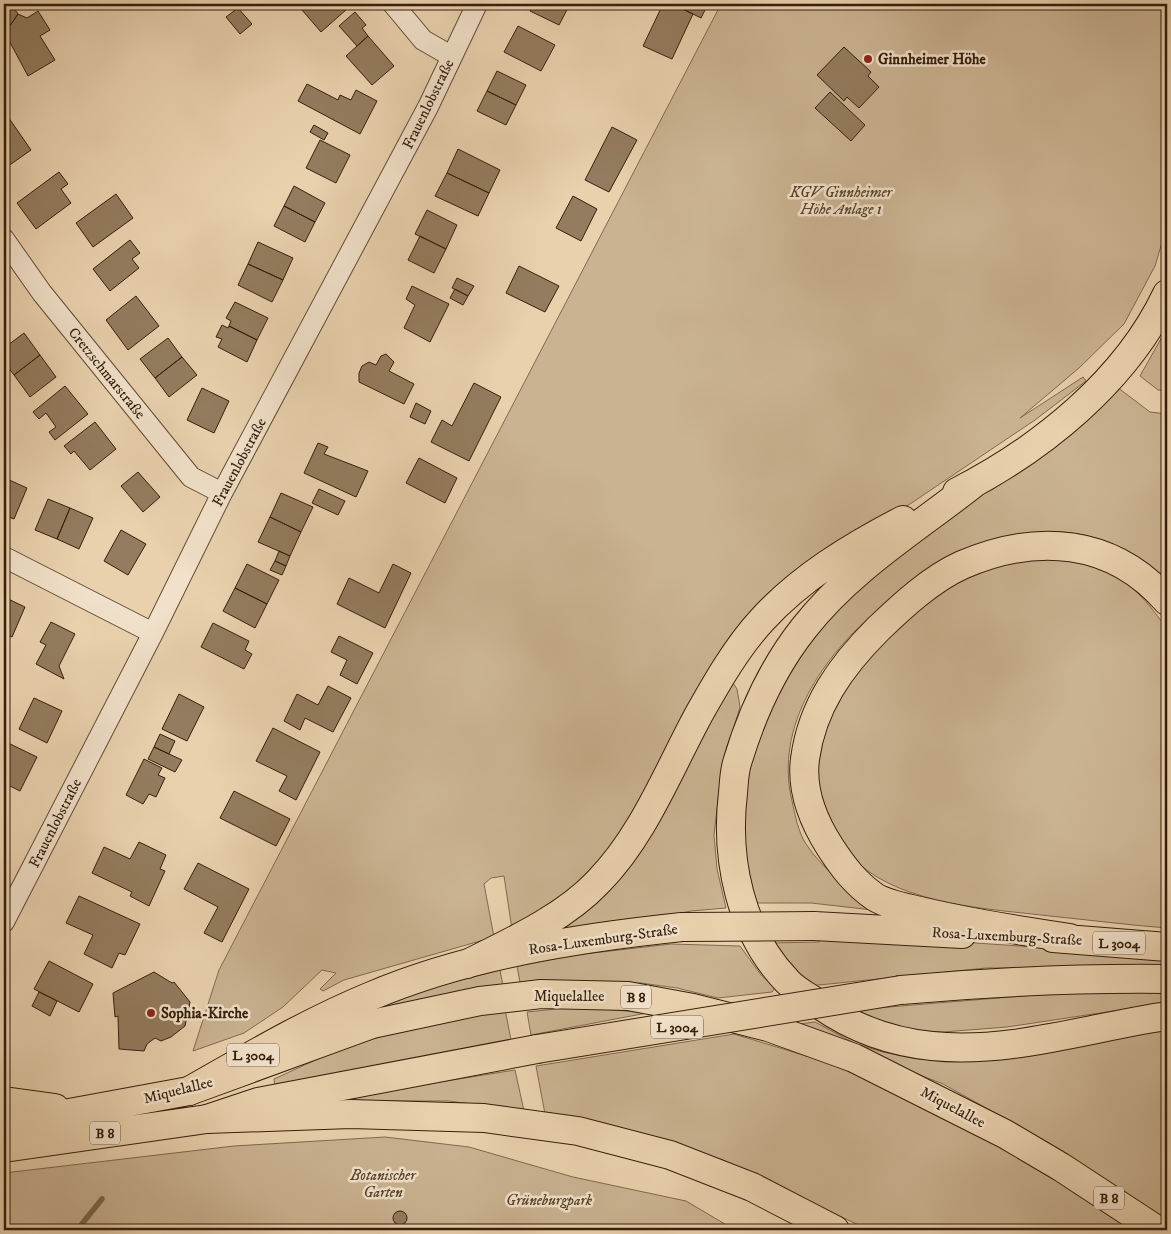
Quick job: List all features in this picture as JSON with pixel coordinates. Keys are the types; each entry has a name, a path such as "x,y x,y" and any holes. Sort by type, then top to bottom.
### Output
{"main road":[{"path":"1167,294 1155,318 1131,351 1094,394 1043,437 973,484 939,511 906,532 840,589 804,628 770,681 736,765 731,808 731,856 741,900 758,943 788,983 840,1018 888,1038 933,1046 976,1046 1050,1038 1167,1016"},
{"path":"467,964 549,921 597,884 622,855 729,664 762,620 782,601 847,551 973,484"},
{"path":"1070,938 964,922 909,908 877,898 848,875 815,824 807,795 804,761 811,730 824,696 856,652 907,600 961,566 1007,549 1041,545 1080,547 1112,558 1152,584 1167,601"},
{"name":"Rosa-Luxemburg-Straße","path":"189,1091 318,1019 372,995 467,964 578,940 682,927 814,926 1070,938 1167,947"},
{"name":"L 3004","path":"207,1119 258,1102 538,1049 901,990 993,982 1071,978 1167,980"},
{"name":"Miquelallee","path":"4,1125 189,1091 372,1024 480,1001 541,994 628,996 693,1008 768,1027 854,1058 910,1084 1005,1134 1061,1167 1156,1230"},
{"path":"4,1101 81,1111"},
{"name":"Miquelallee","path":"4,1148 207,1119 351,1114 484,1118 568,1129 625,1142 712,1171 760,1191 835,1230"}],"street":[{"path":"393,4 423,40 451,56"},
{"name":"Frauenlobstraße","path":"4,922 153,633 222,493 428,107 477,4"},
{"name":"Cretzschmarstraße","path":"4,239 42,293 191,477 222,493"},
{"path":"4,557 153,633"}],"green space":[{"name":"KGV Ginnheimer Höhe Anlage 1","path":"721,4 1167,4 1167,226 1155,266 1124,324 1079,368 1020,418 1083,377 1086,381 1035,420 910,504 870,526 785,587 635,820 588,879 512,929 504,876 491,878 484,884 494,937 344,980 323,991 320,989 336,973 322,970 283,1007 244,1033 193,1051 219,970"},
{"path":"1167,328 1167,391 1158,390 1140,376"},
{"path":"1117,387 1150,412 1167,414 1167,583 1147,564 1125,550 1102,540 1077,534 1051,532 1025,534 999,539 967,552 884,605 839,648 808,694 797,720 790,746 788,773 796,817 806,844 829,871 873,910 811,903 750,903 743,869 746,774 774,693 805,644 864,582"},
{"path":"1066,556 1113,574 1135,590 1167,629 1167,928 1001,911 924,897 878,878 859,864 837,838 822,807 816,773 822,732 842,688 867,656 917,610 953,584 970,575 1005,564"},
{"path":"729,677 737,689 740,707 721,773 714,835 717,869 726,908 691,911 549,939"},
{"path":"822,938 946,941 1167,956 1167,967 986,968 809,986 770,943 819,942"},
{"path":"671,944 740,946 761,975 775,988 772,992 718,998 677,988 641,983 521,988 517,966 575,955"},
{"path":"500,970 504,991 346,1016 372,1003"},
{"path":"1167,989 1167,1003 1007,1027 943,1032 905,1030 852,1010 1059,993"},
{"path":"566,1008 592,1008 647,1013 531,1035 527,1012"},
{"path":"505,1009 511,1040 275,1088 274,1079 322,1057 388,1034"},
{"path":"815,1022 856,1044 883,1052 920,1059 956,1060 1167,1028 1167,1226 1049,1143 943,1084 790,1025"},
{"path":"734,1034 826,1062 887,1088 998,1141 1134,1230 869,1230 723,1160 653,1137 545,1114 536,1066"},
{"path":"515,1070 524,1111 449,1101 343,1101 346,1097"},
{"name":"Botanischer Garten","path":"385,1137 469,1147 573,1177 686,1201 735,1230 4,1230 4,1173 234,1146"}],"building":[{"path":"4,4 11,4 18,14 5,33"},
{"path":"310,4 343,4 347,9 321,32 302,10"},
{"path":"534,4 570,4 559,25 530,11"},
{"path":"663,4 671,4 693,14 672,59 643,46"},
{"path":"688,4 708,4 701,18 685,10"},
{"path":"238,8 252,24 240,34 226,17"},
{"path":"38,11 50,30 40,36 55,60 28,76 5,33 18,14 27,18"},
{"path":"355,12 366,25 362,28 368,36 357,46 339,26"},
{"path":"518,26 555,45 541,71 504,52"},
{"path":"368,36 394,66 372,85 346,56"},
{"path":"844,47 871,72 868,76 879,87 859,108 847,97 844,101 817,75"},
{"path":"497,71 526,85 516,105 487,91"},
{"path":"307,84 338,100 340,95 351,100 356,90 377,101 360,134 298,101"},
{"path":"487,91 516,105 506,125 477,111"},
{"path":"830,92 865,125 851,141 815,108"},
{"path":"4,111 31,150 4,169"},
{"path":"314,125 328,133 324,140 310,132"},
{"path":"612,127 637,140 609,192 585,180"},
{"path":"320,140 350,155 336,183 306,168"},
{"path":"458,149 500,170 489,193 447,173"},
{"path":"59,172 68,184 61,189 71,203 36,229 17,203"},
{"path":"447,173 489,193 478,216 435,196"},
{"path":"294,186 325,203 315,222 284,206"},
{"path":"116,194 133,218 93,247 76,223"},
{"path":"573,196 597,209 581,241 556,228"},
{"path":"284,206 315,222 305,242 274,226"},
{"path":"427,210 457,225 446,249 415,234"},
{"path":"420,236 446,249 434,273 408,260"},
{"path":"130,240 140,253 132,259 139,268 110,291 93,269"},
{"path":"258,242 293,258 283,280 248,264"},
{"path":"248,264 283,280 272,302 238,285"},
{"path":"519,266 559,286 545,312 506,293"},
{"path":"457,278 474,286 468,296 452,288"},
{"path":"412,286 449,304 430,342 404,328 415,305 406,299"},
{"path":"455,289 468,296 463,305 450,298"},
{"path":"136,296 159,326 128,350 106,320"},
{"path":"235,302 268,318 257,340 229,326 231,321 226,318"},
{"path":"222,325 228,328 229,326 257,340 247,362 218,347 222,339 216,337"},
{"path":"24,333 40,355 14,375 4,362 4,348"},
{"path":"168,338 182,357 155,378 140,359"},
{"path":"386,354 394,362 389,371 414,384 404,404 359,382 359,373 362,366 369,362 376,365 381,356"},
{"path":"40,355 56,377 30,397 14,375"},
{"path":"182,357 197,375 169,397 155,378"},
{"path":"474,383 501,397 469,461 431,442 442,420 452,426"},
{"path":"65,386 88,414 55,440 49,432 56,427 46,413 39,419 33,412"},
{"path":"202,388 229,401 214,433 187,420"},
{"path":"416,403 431,411 425,424 410,417"},
{"path":"95,422 116,449 90,470 74,451 71,454 64,446"},
{"path":"318,443 328,447 324,454 368,471 356,497 304,473"},
{"path":"419,458 457,478 445,503 406,483"},
{"path":"138,472 160,497 143,512 121,486"},
{"path":"7,479 27,488 14,519 4,515 4,486"},
{"path":"319,489 345,501 338,515 312,503"},
{"path":"281,493 313,507 301,532 270,517"},
{"path":"48,499 70,508 57,539 35,530"},
{"path":"70,508 93,518 79,549 57,539"},
{"path":"270,517 301,532 290,556 258,542"},
{"path":"121,530 146,544 128,575 104,561"},
{"path":"279,551 290,556 286,566 275,561"},
{"path":"275,561 286,566 282,575 270,570"},
{"path":"247,564 279,580 267,604 235,588"},
{"path":"393,564 411,573 385,628 337,604 349,578 379,593"},
{"path":"235,588 267,604 255,628 223,611"},
{"path":"4,597 25,607 12,637 4,633"},
{"path":"51,622 75,634 59,666 64,679 36,664 46,645 40,642"},
{"path":"213,623 249,641 245,650 252,654 244,669 201,647"},
{"path":"339,636 373,653 357,684 340,675 347,660 331,652"},
{"path":"328,686 351,698 333,732 305,718 300,730 284,721 297,694 318,705"},
{"path":"179,694 204,707 187,741 162,729"},
{"path":"34,698 62,711 47,743 19,729"},
{"path":"273,728 320,752 296,800 279,791 287,776 256,761"},
{"path":"160,734 175,741 169,754 154,747"},
{"path":"6,742 37,757 20,791 4,783 4,747"},
{"path":"154,747 182,760 175,772 148,759"},
{"path":"144,759 162,768 158,775 165,778 156,797 149,794 143,804 126,795"},
{"path":"234,791 290,819 276,846 220,818"},
{"path":"139,842 166,855 160,869 165,871 149,906 130,896 132,892 92,873 104,847 130,859"},
{"path":"198,863 249,889 222,942 204,933 218,907 184,889"},
{"path":"79,896 140,924 125,955 119,953 112,968 84,954 93,935 66,923"},
{"path":"49,961 93,984 79,1012 34,989"},
{"name":"Sophia-Kirche","path":"154,972 172,983 174,982 190,1002 185,1026 171,1037 161,1041 155,1038 147,1044 144,1051 119,1049 118,1016 115,1017 113,993"},
{"path":"39,992 57,1001 50,1016 32,1006"},
{"path":"397,1211 403,1211 407,1218 403,1225 397,1225 393,1221 393,1215"}],"waterway":[{"path":"77,1230 102,1199"}],"place":[{"name":"Ginnheimer Höhe","path":"868,59"},
{"name":"Sophia-Kirche","path":"151,1013"}],"park label":[{"name":"Grüneburgpark","path":"549,1200"}]}
